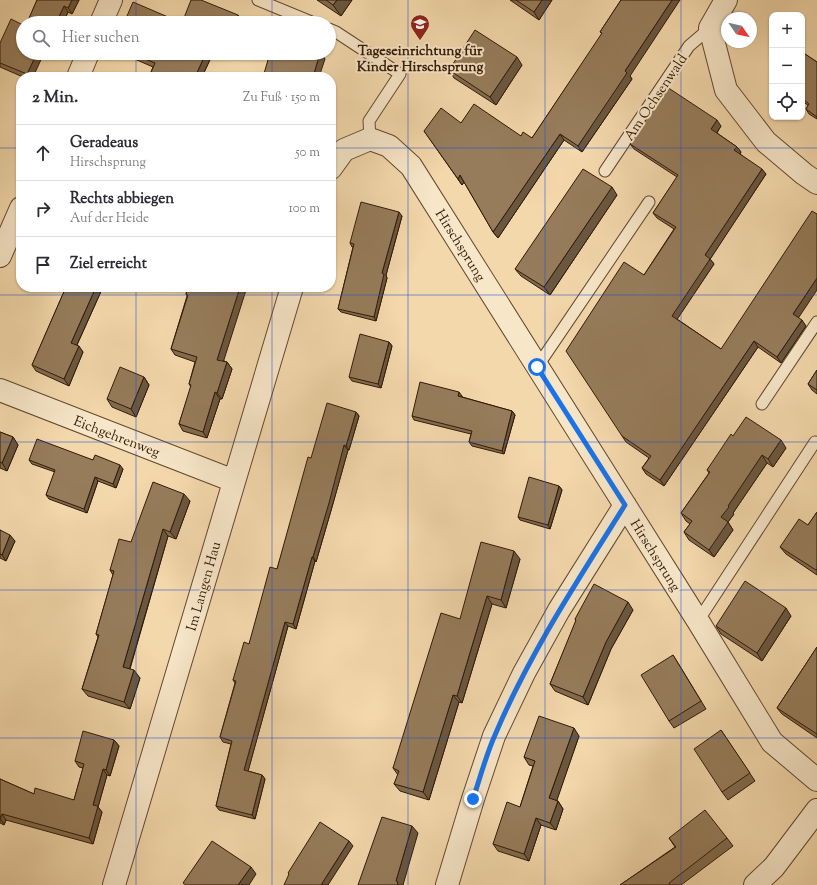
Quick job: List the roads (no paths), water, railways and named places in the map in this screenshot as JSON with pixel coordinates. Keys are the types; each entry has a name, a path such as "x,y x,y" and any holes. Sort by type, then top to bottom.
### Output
{"street":[{"path":"104,16 111,0"},
{"name":"Am Ochsenwald","path":"710,28 726,0"},
{"path":"710,28 726,90 766,142 817,183"},
{"path":"80,72 85,60"},
{"path":"336,161 344,150 370,139"},
{"name":"Hirschsprung","path":"370,139 389,146 411,166 698,621 772,742 817,780"},
{"path":"0,256 16,219"},
{"name":"Im Langen Hau","path":"114,885 291,292"},
{"name":"Eichgehrenweg","path":"0,390 234,481"},
{"path":"447,885 494,736 524,673 558,610 625,505"},
{"path":"755,885 774,867 817,810"}],"lane":[{"path":"258,0 297,16"},
{"name":"Am Ochsenwald","path":"605,171 689,46 710,28"},
{"path":"336,32 400,74 369,121 370,139"},
{"path":"537,367 649,202"},
{"path":"762,404 817,322"},
{"path":"698,621 815,442"}],"place":[{"name":"Tageseinrichtung für Kinder Hirschsprung","path":"420,41"}]}
